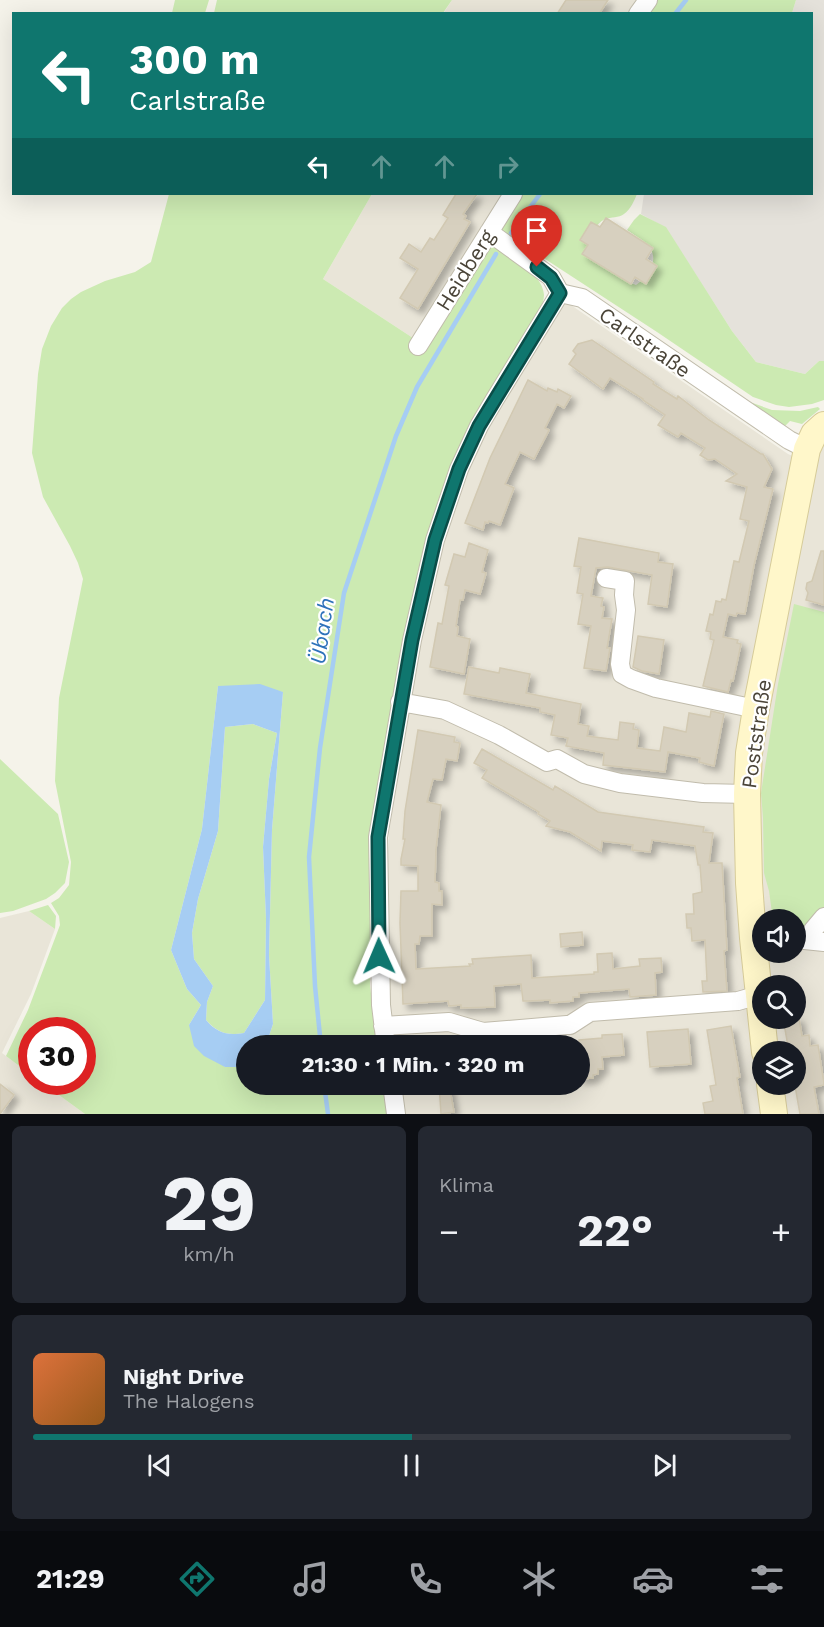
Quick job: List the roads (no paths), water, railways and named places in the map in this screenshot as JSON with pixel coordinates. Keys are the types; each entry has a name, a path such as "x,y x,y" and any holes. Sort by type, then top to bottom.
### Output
{"main road":[{"name":"Poststraße","path":"753,909 749,883 747,794 749,753 807,449 814,434 824,425"},
{"path":"771,1095 774,1114"}],"street":[{"name":"Heidberg","path":"418,346 512,195"},
{"path":"384,1035 379,956 378,837 400,702 435,540 459,469 479,426 560,293 551,278 489,232"},
{"name":"Carlstraße","path":"560,293 582,298 789,440 807,449"},
{"path":"606,578 625,581 626,610 620,664 622,674 631,680 656,688 756,709"},
{"path":"400,702 445,710 547,762 556,759 584,774 620,783 656,788 711,794 747,794"},
{"path":"810,940 813,930 824,917"},
{"path":"383,1026 449,1022 483,1032 570,1025 591,1011 738,1001 752,997"},
{"path":"393,1095 396,1114"}],"water":[{"path":"260,684 283,692 272,830 269,955 273,1024 269,1035 236,1035 236,1067 225,1067 204,1056 194,1046 189,1025 201,1005 187,989 171,950 202,829 218,686","holes":["253,724 277,733 269,779 263,847 266,919 265,1000 244,1033 228,1034 214,1028 206,1020 207,1002 213,986 194,959 192,933 198,899 218,831 225,727"]}],"waterway":[{"name":"Übach","path":"677,12 686,0"},
{"name":"Übach","path":"511,233 539,195"},
{"name":"Übach","path":"320,1035 315,986 309,857 320,748 344,593 396,436 417,387 496,254"},
{"name":"Übach","path":"325,1095 328,1114"}]}
